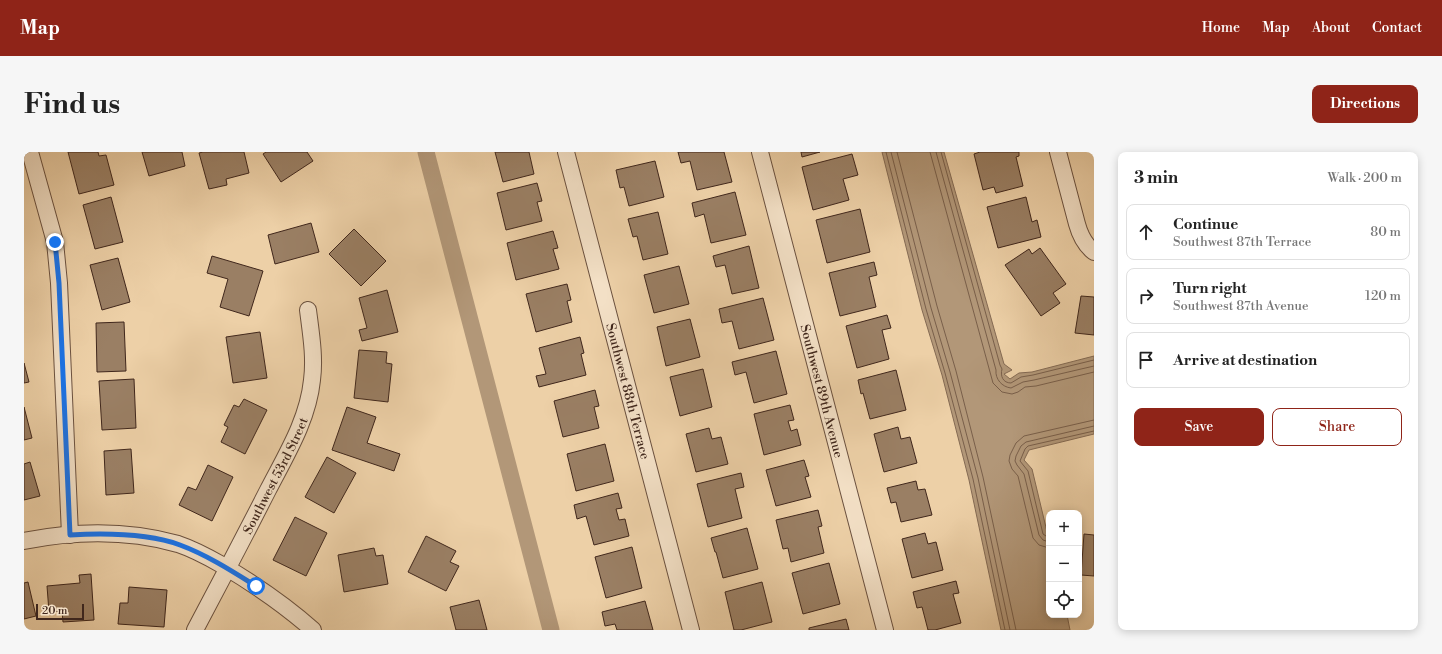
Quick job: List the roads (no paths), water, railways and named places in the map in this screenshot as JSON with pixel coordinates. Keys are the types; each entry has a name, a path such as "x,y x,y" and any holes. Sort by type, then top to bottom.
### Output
{"street":[{"path":"30,152 55,242 59,283 70,535"},
{"name":"Southwest 88th Terrace","path":"566,152 691,630"},
{"name":"Southwest 89th Avenue","path":"760,152 885,630"},
{"path":"1058,152 1076,224 1087,246 1093,252"},
{"name":"Southwest 53rd Street","path":"195,630 228,569 302,421 308,403 314,356 308,310"},
{"path":"24,541 97,533 121,534 150,538 179,545 205,556 256,586 275,599 313,630"}],"water":[{"path":"882,152 944,152 1004,364 1012,370 1004,374 1010,379 1019,373 1032,372 1094,356 1094,434 1029,450 1024,460 1032,469 1046,527 1046,618 1068,618 1070,630 1001,630 969,480 942,375 922,310"}],"waterway":[{"path":"426,152 551,630"}]}
